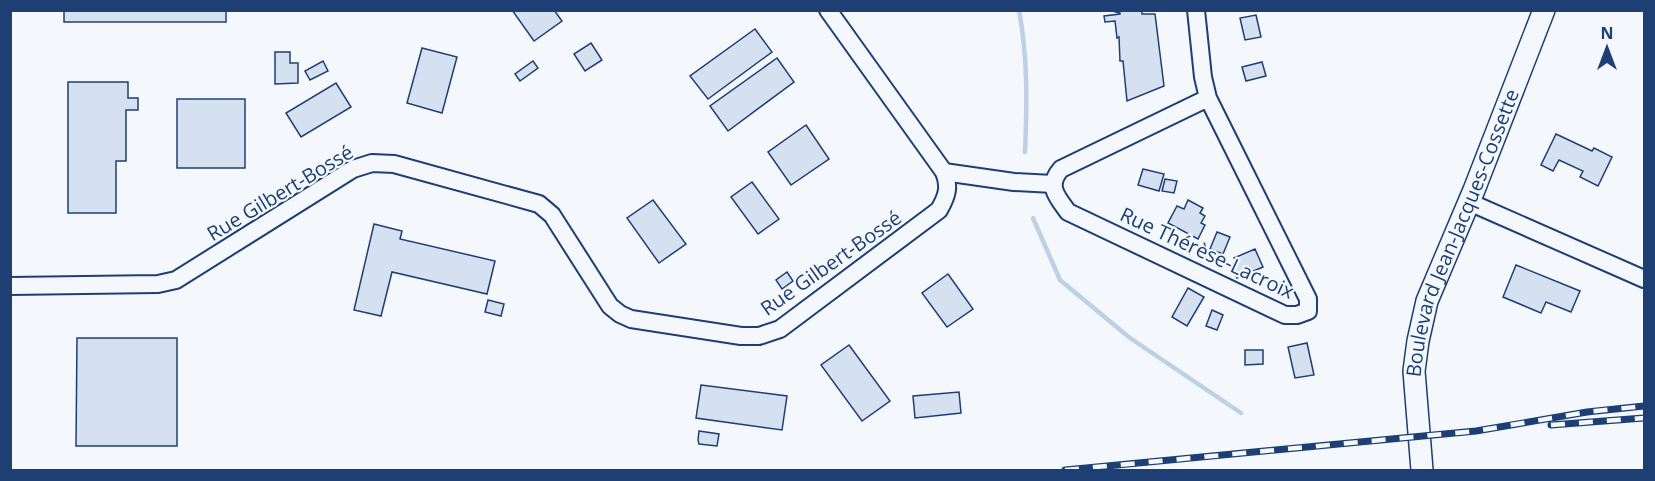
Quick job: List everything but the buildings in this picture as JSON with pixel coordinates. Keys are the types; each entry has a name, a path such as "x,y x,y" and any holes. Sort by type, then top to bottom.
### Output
{"main road":[{"name":"Boulevard Jean-Jacques-Cossette","path":"1421,467 1414,371 1427,301 1469,202 1544,10"}],"street":[{"path":"828,10 944,172 1014,182 1053,184 1055,175 1061,169 1208,98"},
{"name":"Rue Thérèse-Lacroix","path":"1053,184 1055,195 1068,212 1285,315 1297,315 1308,311 1308,298 1208,98 1203,77 1196,10"},
{"name":"Rue Gilbert-Bossé","path":"10,286 158,284 176,280 353,169 372,163 394,164 539,204 552,215 610,306 620,314 631,319 741,336 759,336 780,329 939,210 946,198 948,184 944,172"},
{"path":"1469,202 1644,279"}],"waterway":[{"path":"1019,10 1026,81 1025,152"},
{"path":"1033,218 1060,280 1130,338 1241,413"}],"railway":[{"path":"1065,470 1476,431 1587,412 1644,406"},
{"path":"1551,425 1644,418"}]}
